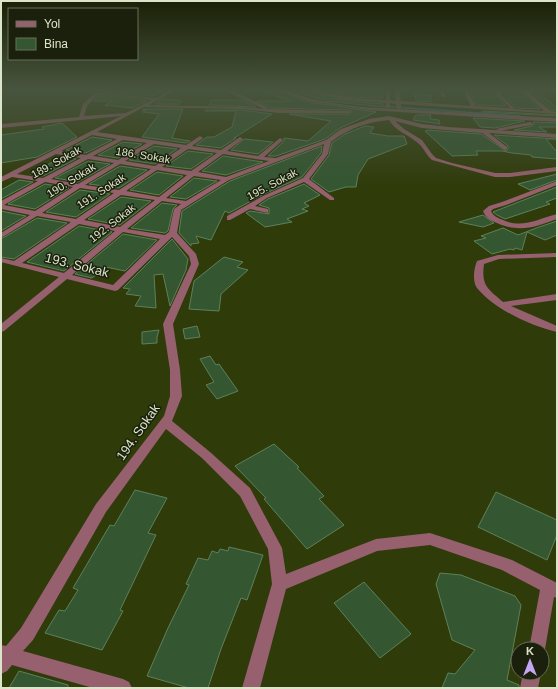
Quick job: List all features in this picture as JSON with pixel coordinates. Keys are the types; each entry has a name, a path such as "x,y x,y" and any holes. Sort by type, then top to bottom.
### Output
{"street":[{"path":"1,126 35,122"},
{"path":"1,180 112,122"},
{"path":"1,207 121,230 169,236 178,209 186,203 228,179 328,142 343,130 363,122"},
{"path":"395,122 398,127 419,140 427,149 428,155 434,159 450,164 481,172 510,175 557,169"},
{"path":"411,122 422,126 557,136"},
{"path":"483,131 516,125 545,122"},
{"path":"483,131 505,148"},
{"path":"90,133 277,160"},
{"name":"189. Sokak","path":"1,204 122,138"},
{"name":"191. Sokak","path":"15,264 200,138"},
{"name":"192. Sokak","path":"1,329 121,230 193,173 240,139"},
{"path":"259,158 280,140"},
{"name":"190. Sokak","path":"1,236 79,186 153,142"},
{"name":"195. Sokak","path":"230,218 251,207 265,197 305,179 319,163 328,142"},
{"name":"186. Sokak","path":"56,152 228,179"},
{"path":"11,175 186,203"},
{"path":"305,179 332,199"},
{"path":"557,183 491,208 487,211 489,217 516,228 529,227 557,216"},
{"path":"251,207 265,211"},
{"name":"193. Sokak","path":"1,260 115,288 169,236"},
{"name":"194. Sokak","path":"4,658 27,634 101,508 169,417 176,396 175,370 168,324 195,264 193,256 169,236"},
{"path":"557,255 498,257 480,263 478,275 480,286 501,305 557,329"},
{"path":"501,305 557,297"},
{"path":"165,422 206,455 245,492 275,548 280,584 251,688"},
{"path":"280,584 376,545 430,539 507,564 553,589 539,641"},
{"path":"4,658 123,688"}],"building":[{"path":"153,122 178,122 172,138 190,141 186,143 142,137"},
{"path":"233,122 259,122 221,148 196,145 207,137 214,137 232,127"},
{"path":"330,122 353,122 340,128 325,139 276,156 268,156 284,141 284,138 308,141"},
{"path":"428,122 440,122 440,124"},
{"path":"476,122 520,122 495,128 480,127"},
{"path":"533,122 557,123 557,127 539,127 547,132 514,130 532,126 534,124"},
{"path":"62,123 77,137 37,157 1,163 1,135 44,129 42,127"},
{"path":"365,126 374,127 370,133 388,136 404,136 407,144 368,159 358,175 356,187 346,187 329,192 311,179 329,155 332,143 345,134"},
{"path":"425,131 481,134 506,151 508,146 494,135 557,139 546,139 557,152 557,159 532,157 531,155 502,151 476,151 478,155 452,156"},
{"path":"92,137 112,140 86,153 66,150"},
{"path":"244,139 273,142 258,154 231,150"},
{"path":"123,142 142,144 118,158 98,155"},
{"path":"154,146 177,149 155,164 129,160"},
{"path":"322,146 321,153 302,177 262,195 229,213 225,211 211,240 196,236 199,243 191,244 191,246 179,233 182,211 230,181"},
{"path":"188,151 213,154 191,169 166,166"},
{"path":"223,156 263,162 226,175 202,171"},
{"path":"62,157 76,159 43,176 30,174"},
{"path":"88,161 110,164 78,182 55,178"},
{"path":"120,166 147,170 119,188 89,184"},
{"path":"157,172 183,176 159,195 130,190"},
{"path":"557,174 557,180 530,190 518,184"},
{"path":"194,178 217,181 186,199 170,197"},
{"path":"19,180 33,182 1,199 1,190"},
{"path":"45,184 69,188 35,209 8,204"},
{"path":"304,184 320,195 304,203 309,206 302,209 308,211 287,219 292,222 265,227 246,213 250,211 269,214 269,208 259,205 268,199"},
{"path":"557,187 557,198 546,202 550,204 505,219 493,212"},
{"path":"80,190 110,194 76,217 46,212"},
{"path":"121,197 151,201 120,225 88,219"},
{"path":"162,203 177,205 173,209 168,231 165,233 131,228"},
{"path":"1,211 26,216 1,231"},
{"path":"483,215 494,223 483,227 459,222"},
{"path":"37,218 67,223 14,259 1,257 1,239"},
{"path":"557,221 557,235 545,240 527,232 522,250 515,248 514,250 510,249 492,254 474,241 486,238 481,236 503,228 518,235"},
{"path":"79,226 112,232 64,271 27,262"},
{"path":"123,234 157,240 125,271 106,267 92,278 75,274"},
{"path":"172,239 188,259 186,270 170,306 163,274 154,275 156,308 135,306 141,296 126,294 130,289 123,288"},
{"path":"224,257 243,262 237,267 248,270 221,294 219,311 189,309 194,281"},
{"path":"197,326 200,337 185,339 183,329"},
{"path":"159,330 157,343 142,344 142,332"},
{"path":"210,356 216,365 219,364 238,391 217,399 206,385 214,382 200,359"},
{"path":"274,444 299,467 297,468 324,496 319,499 344,525 307,549 264,499 266,498 235,466"},
{"path":"135,490 167,498 148,533 156,535 120,610 123,611 102,650 45,633 59,610 65,611 78,590 73,588 110,525 114,526"},
{"path":"496,492 557,520 557,535 547,560 478,527"},
{"path":"229,547 263,555 247,600 241,598 221,649 208,688 189,688 147,676 189,585 186,584 198,558 208,560 212,551 218,553 220,549 228,551"},
{"path":"440,573 461,575 515,596 521,605 514,641 510,641 510,664 507,680 519,685 519,688 442,688 448,673 455,674 475,650 452,640 436,584"},
{"path":"364,582 411,634 380,658 334,603"},
{"path":"19,671 68,685 68,688 9,688"}]}
